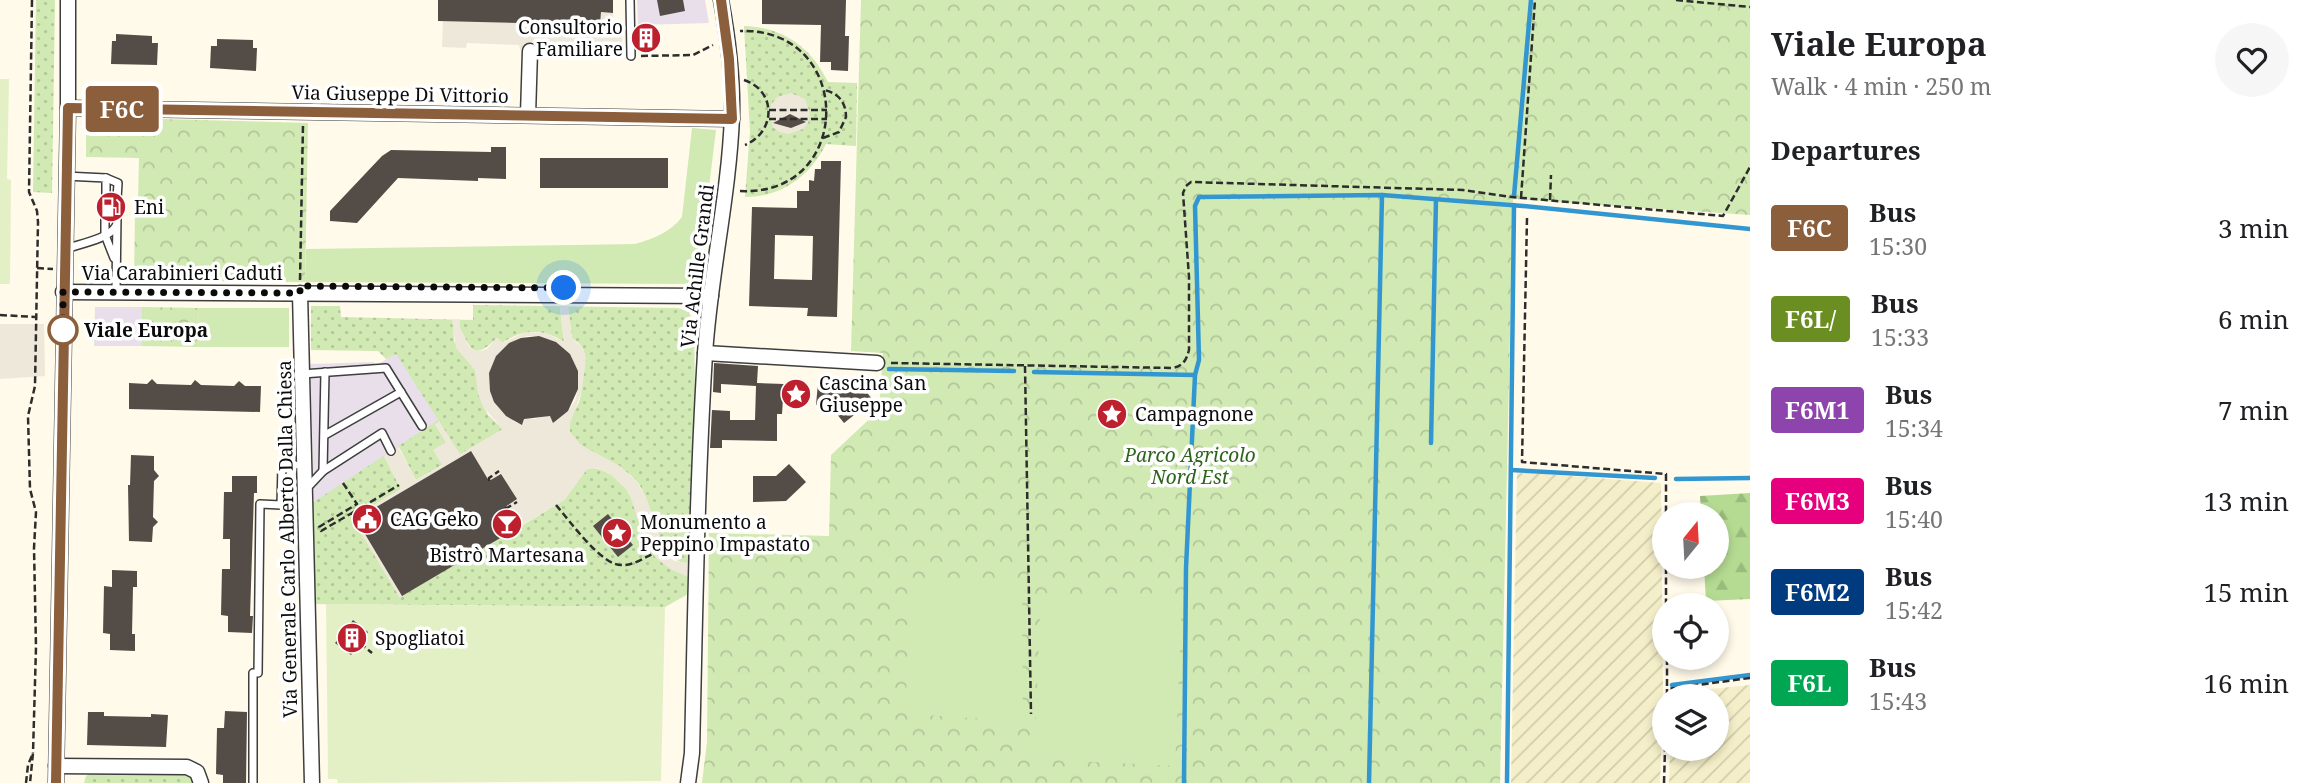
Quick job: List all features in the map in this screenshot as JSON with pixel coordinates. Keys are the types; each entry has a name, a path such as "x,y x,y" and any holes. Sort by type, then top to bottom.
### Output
{"street":[{"path":"56,783 68,0"},
{"name":"Via Achille Grandi","path":"688,783 692,753 705,353 732,119 729,59 721,0"},
{"path":"528,115 530,51"},
{"name":"Via Giuseppe Di Vittorio","path":"68,108 732,119"},
{"name":"Via Carabinieri Caduti","path":"63,292 711,296"},
{"name":"Via Generale Carlo Alberto Dalla Chiesa","path":"300,293 312,783"},
{"path":"705,353 877,363"},
{"path":"56,766 187,767 197,772 201,783"},
{"path":"79,783 80,766"}],"lane":[{"path":"630,0 631,56"},
{"path":"65,176 106,178 118,183 117,199"},
{"path":"106,178 106,199"},
{"path":"105,214 105,235 116,262"},
{"path":"116,292 117,215"},
{"path":"64,250 114,231 117,225"},
{"path":"302,374 386,368 422,426"},
{"path":"323,471 325,372"},
{"path":"325,435 401,392"},
{"path":"305,490 323,471 382,433 391,451"},
{"path":"253,783 253,673 258,673 260,504 281,505 282,465 295,465"}],"path":[{"path":"28,783 33,753 36,647 36,512 30,489 27,416 36,386 38,222 37,211 29,192 32,0"},
{"path":"1521,198 1535,0"},
{"path":"1676,0 1750,7"},
{"path":"736,191 766,189 791,179 810,161 823,138 827,119 824,90 814,66 795,47 768,34 737,32"},
{"path":"631,56 693,55 715,43 717,56"},
{"path":"741,145 749,143 761,134 769,119 769,110 762,91 742,79"},
{"path":"823,138 841,130 846,114 838,96 824,90"},
{"path":"769,110 827,110"},
{"name":"Via Carabinieri Caduti","path":"300,293 303,112"},
{"path":"769,119 827,119"},
{"path":"877,363 1181,366 1189,350 1189,277 1183,193 1191,182 1463,190 1550,201 1723,216 1750,167"},
{"path":"1550,201 1551,175"},
{"path":"1527,218 1522,462 1665,474 1666,502"},
{"path":"37,268 64,269"},
{"path":"0,316 36,317"},
{"path":"1025,366 1031,714"},
{"path":"489,481 489,478 499,471"},
{"path":"343,483 357,504 319,527 321,531 353,515 399,485"},
{"path":"505,507 517,502"},
{"path":"556,505 600,555 610,562 617,565 630,564 653,554"},
{"path":"360,643 372,653"},
{"path":"1705,684 1750,678"},
{"path":"1664,783 1665,761"}],"shaded area":[{"path":"637,0 705,0 709,23 638,25"},
{"path":"601,12 613,13 613,25 622,26 622,43 612,42 612,48 548,45 547,51 520,50 519,45 467,43 466,48 442,47 443,21 600,25"},
{"path":"791,93 805,99 810,113 808,123 803,129 789,134 779,132 773,127 769,112 777,97"},
{"path":"95,307 142,307 142,346 94,346"},
{"path":"560,307 568,307 572,338 583,348 586,359 582,390 570,424 570,432 581,445 620,466 637,482 646,497 666,553 674,561 689,563 689,577 672,570 655,557 645,542 629,492 609,473 597,468 587,469 564,500 517,528 505,507 516,499 501,474 489,481 471,451 357,519 402,596 400,598 352,518 401,489 384,456 398,447 416,480 442,465 433,450 446,442 435,424 439,421 460,454 503,429 484,408 478,394 475,370 456,348 452,320 460,320 460,327 473,350 487,349 497,338 502,343 526,332 546,333 564,342","holes":["527,336 539,336 556,342 570,354 578,371 575,401 568,411 553,421 550,415 535,419 524,418 523,424 517,423 502,412 492,397 489,373 496,356 509,343"]},
{"path":"0,324 44,324 45,376 0,379"},
{"path":"396,353 439,421 314,502 310,364 373,362 377,365"},
{"path":"1517,472 1661,483 1661,502 1652,502 1652,579 1662,579 1662,593 1652,593 1652,670 1663,670 1663,684 1652,684 1652,761 1661,761 1660,783 1511,783"},
{"path":"1750,685 1750,783 1669,783 1670,761 1729,761 1729,687"}],"green space":[{"path":"36,0 55,0 52,193 33,192"},
{"name":"Parco Agricolo Nord Est","path":"861,0 1750,0 1750,215 1513,199 1500,783 702,783 707,742 709,533 829,536 831,455 879,410 883,353 851,351"},
{"path":"744,26 771,30 794,41 813,59 828,82 857,83 856,146 826,144 812,166 783,189 745,197 750,131"},
{"path":"0,79 9,79 7,179 11,180 10,284 0,284"},
{"path":"86,117 308,123 305,282 134,280 135,213 143,213 144,202 138,201 139,158 86,157"},
{"path":"692,128 716,130 697,284 305,282 306,249 635,244 655,237 673,227 682,217"},
{"path":"473,305 678,308 689,312 694,324 695,398 688,594 665,607 310,604 309,505 438,420 396,354 386,359 378,351 311,350 311,306 340,306 341,317 473,320","holes":["568,307 572,338 581,346 585,359 581,395 570,420 570,432 581,445 622,469 638,483 662,544 677,561 689,563 688,576 668,567 655,556 646,542 626,488 608,473 593,468 587,469 564,500 518,528 505,507 517,499 501,474 489,481 471,451 400,597 352,518 401,489 384,456 399,447 416,480 442,465 446,442 435,424 439,422 460,455 503,429 488,415 481,401 475,370 454,341 453,320 475,350 487,347 497,338 502,343 517,335 533,332 549,334 564,342 560,308"]},
{"path":"142,307 199,308 198,347 142,346"},
{"path":"199,308 289,308 289,347 198,347"},
{"path":"1750,493 1750,599 1729,600 1729,593 1706,593 1705,579 1729,579 1729,502 1700,502 1700,496"},
{"path":"912,579 1022,587 1023,721 905,714"},
{"path":"1041,593 1182,599 1175,766 1034,759"},
{"path":"326,604 665,607 661,781 338,783 337,779 328,779"},
{"path":"92,773 189,773 197,783 84,783 86,776"}],"building":[{"path":"438,0 613,0 613,13 601,12 600,25 438,21"},
{"path":"657,0 683,0 685,11 660,16"},
{"path":"762,0 846,0 848,71 831,70 831,62 820,62 821,25 762,24"},
{"name":"Consultorio Familiare","path":"638,25 654,25 654,51 638,51"},
{"path":"116,34 152,36 152,43 158,43 157,65 111,64 112,41 116,41"},
{"path":"217,39 253,40 253,48 257,48 256,71 210,68 211,46 217,46"},
{"path":"790,114 806,122 791,128 773,123"},
{"path":"491,147 506,147 506,179 478,178 478,181 398,178 357,223 330,221 330,211 382,156 391,150 491,152"},
{"path":"540,158 668,158 668,188 540,188"},
{"path":"821,161 841,161 837,317 807,316 808,308 749,306 752,207 797,208 797,191 809,191 809,180 814,181 815,169 821,169","holes":["775,235 813,236 812,280 774,279"]},
{"path":"539,336 556,342 570,354 578,371 578,389 568,411 553,423 550,416 524,419 522,425 506,416 494,402 489,373 496,356 509,343 521,338"},
{"path":"714,363 758,366 757,383 784,384 782,414 777,414 777,441 722,440 722,448 710,448 712,410 730,411 730,420 755,420 756,386 721,384 721,393 713,392"},
{"path":"152,379 157,384 191,385 195,380 201,385 234,386 239,381 245,386 261,386 260,412 129,409 129,383 147,384"},
{"path":"818,383 837,383 846,393 859,383 873,400 844,423 828,403 816,405"},
{"path":"471,451 489,481 501,474 517,499 505,507 517,528 402,596 356,519"},
{"path":"131,455 154,456 154,470 159,476 154,481 153,517 158,522 153,527 152,542 129,541 128,485"},
{"path":"789,464 806,482 786,501 753,502 753,476 776,476"},
{"path":"232,476 257,476 257,493 254,493 250,616 253,616 252,633 228,632 228,616 221,615 222,569 230,569 230,539 223,539 224,492 232,492"},
{"path":"608,514 633,545 618,557 593,526"},
{"path":"112,570 137,571 137,587 133,587 132,634 135,634 135,651 110,650 110,634 103,633 104,586 112,587"},
{"name":"Spogliatoi","path":"353,620 368,632 351,655 335,643"},
{"path":"225,711 247,712 246,783 223,783 223,775 216,774 217,728 224,728"},
{"path":"88,712 104,712 104,716 168,715 166,747 87,745"}],"waterway":[{"path":"1514,196 1531,0"},
{"path":"1184,783 1186,568 1195,375 1199,360 1195,206 1199,197 1382,195 1750,229"},
{"path":"1369,783 1382,195"},
{"path":"1431,443 1436,199"},
{"path":"1507,783 1514,205"},
{"path":"889,369 1014,371"},
{"path":"1034,372 1195,375"},
{"path":"1511,470 1655,478"},
{"path":"1676,479 1750,478"},
{"path":"1680,684 1750,675"}],"bus line":[{"name":"F6C","path":"56,783 68,108 732,119 732,90 721,0"}],"place":[{"name":"Consultorio Familiare","path":"646,38"},
{"name":"Eni","path":"111,207"},
{"name":"Viale Europa","path":"63,330"},
{"name":"Cascina San Giuseppe","path":"796,394"},
{"name":"Campagnone","path":"1112,414"},
{"name":"CAG Geko","path":"367,519"},
{"name":"Bistrò Martesana","path":"507,524"},
{"name":"Monumento a Peppino Impastato","path":"617,533"},
{"name":"Spogliatoi","path":"352,638"}],"route":[{"path":"63,330 63,292 300,293 300,286 564,288"}]}
